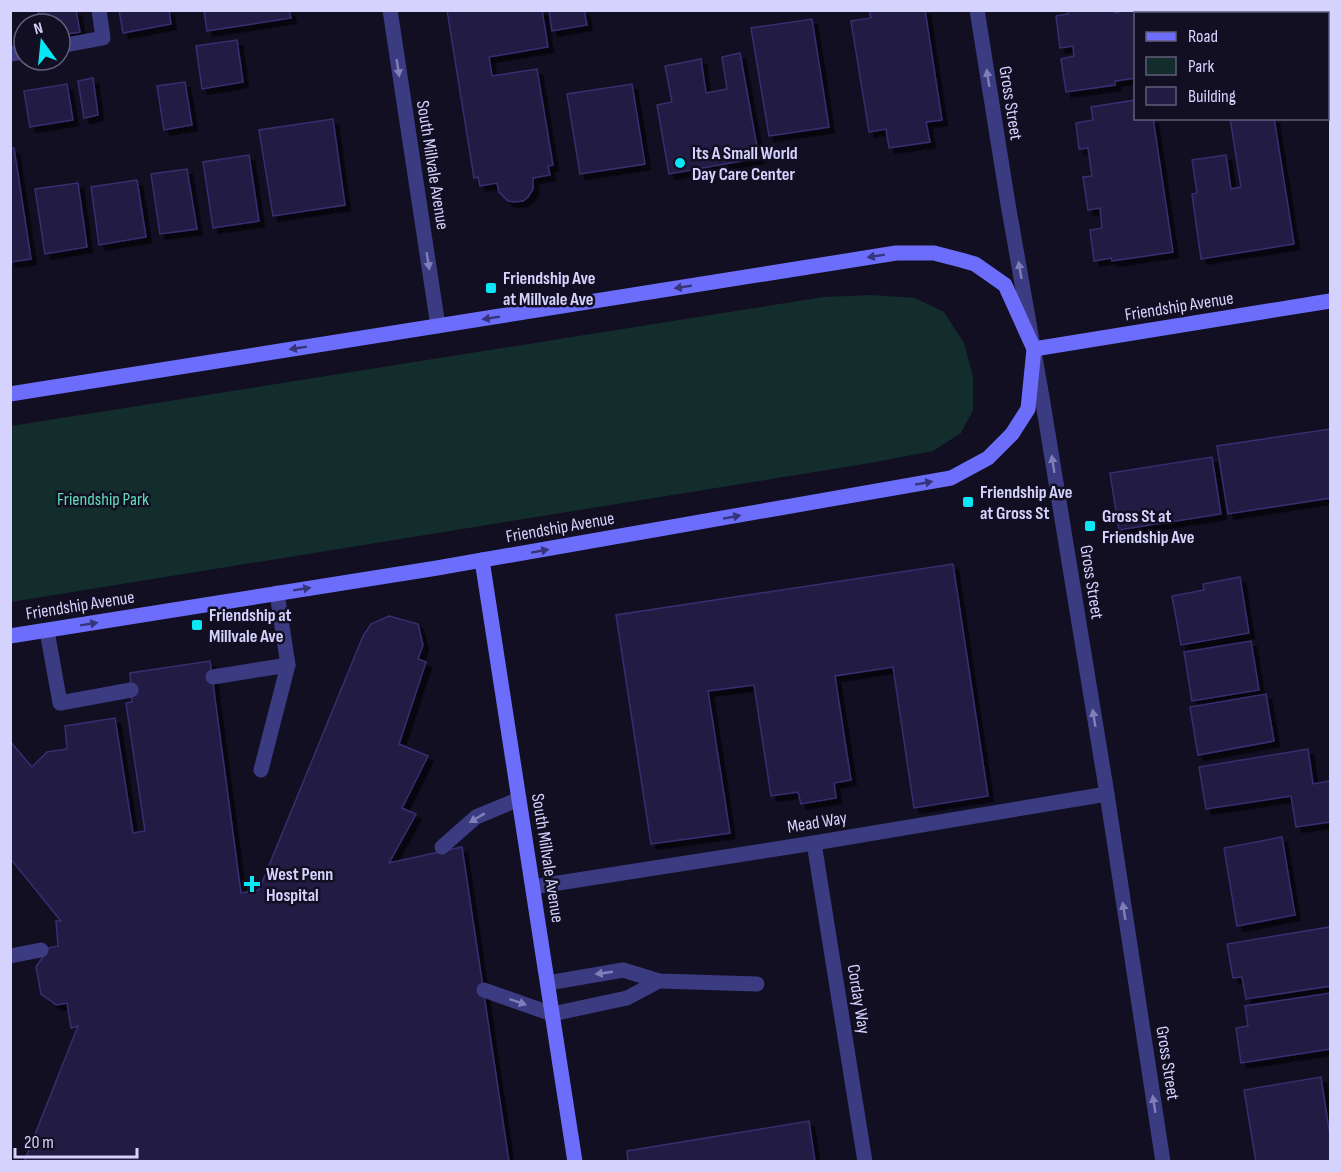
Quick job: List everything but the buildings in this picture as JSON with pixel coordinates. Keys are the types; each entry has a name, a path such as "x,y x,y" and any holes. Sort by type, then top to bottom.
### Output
{"street":[{"path":"72,44 103,38 99,10"},
{"name":"South Millvale Avenue","path":"390,10 438,326"},
{"name":"Gross Street","path":"977,10 1107,794 1163,1161"},
{"path":"10,394 896,253 934,253 975,264 1005,285 1034,349"},
{"name":"Friendship Avenue","path":"10,636 482,560 951,478 988,458 1012,434 1028,409 1034,349 1330,301"},
{"name":"South Millvale Avenue","path":"482,560 575,1161"},
{"path":"261,770 288,665 277,593"},
{"path":"47,631 60,703 131,690"},
{"path":"213,677 288,665"},
{"name":"Mead Way","path":"533,887 1107,794"},
{"path":"442,847 476,817 519,799"},
{"name":"Corday Way","path":"814,843 866,1161"},
{"path":"10,956 41,950"},
{"path":"548,983 624,970 658,981 757,984"},
{"path":"484,990 552,1014 627,998 658,981"}],"green space":[{"name":"Friendship Park","path":"872,295 915,298 944,312 964,343 973,377 973,410 961,433 933,451 11,602 11,426 824,297"}],"place":[{"name":"Its A Small World Day Care Center","path":"680,163"},
{"name":"Friendship Ave at Millvale Ave","path":"491,288"},
{"name":"Friendship Ave at Gross St","path":"968,502"},
{"name":"Gross St at Friendship Ave","path":"1090,526"},
{"name":"Friendship at Millvale Ave","path":"197,625"},
{"name":"West Penn Hospital","path":"252,884"}]}
